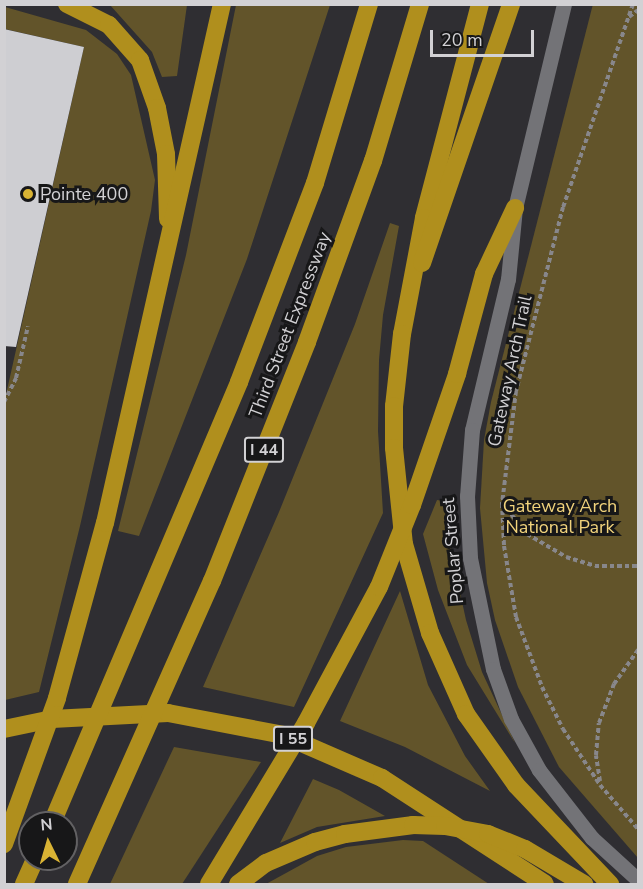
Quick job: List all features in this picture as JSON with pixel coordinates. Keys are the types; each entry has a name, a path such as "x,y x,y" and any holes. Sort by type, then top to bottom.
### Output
{"highway":[{"path":"67,4 109,25 143,68 157,108 166,154 169,241"},
{"path":"4,844 57,698 81,617 222,4"},
{"name":"Third Street Expressway","path":"56,811 138,628 239,382 315,183 369,4"},
{"name":"Third Street Expressway","path":"77,885 212,581 307,342 373,161 420,4"},
{"path":"480,4 444,134 408,298 394,406 398,497 404,544 447,677 466,714 516,785 610,885"},
{"path":"408,298 435,234 511,4"},
{"path":"209,885 311,713 379,587 412,505 457,374 484,274 514,208"},
{"name":"I 55","path":"4,729 52,719 168,713 283,735 382,778 545,885"},
{"path":"238,885 266,863 315,842 345,834 413,825 444,826 488,834 525,849 584,885"},
{"path":"24,885 30,871"}],"street":[{"name":"Poplar Street","path":"564,4 514,208 508,279 472,430 467,495 477,606 493,669 512,719 539,770 592,838 639,880"}],"path":[{"name":"Gateway Arch Trail","path":"633,4 563,207 516,391 502,503 504,546 516,617 547,698 600,785 639,829"},
{"path":"629,18 639,10"},
{"path":"4,402 16,378 27,326"},
{"path":"502,503 527,534 566,557 595,566 639,566"},
{"path":"600,785 596,755 599,723 614,684 639,650"}],"green space":[{"name":"Gateway Arch National Park","path":"593,4 638,5 638,858 559,767 518,687 495,620 487,583 480,508 484,440 491,402"},
{"path":"110,5 187,5 177,76 162,77 152,52"},
{"path":"236,5 330,5 247,259 139,536 118,531 186,255"},
{"path":"5,7 86,30 117,54 131,75 155,180 151,211 80,526 39,692 5,700 5,399 84,47 5,29"},
{"path":"390,223 399,226 383,315 379,360 378,431 383,513 294,707 203,687 279,512 355,324"},
{"path":"437,500 450,502 451,551 466,620 482,672 515,743 467,665 438,590 423,534"},
{"path":"400,591 428,685 465,756 490,791 405,747 340,721"},
{"path":"174,747 261,762 182,884 110,884"},
{"path":"313,779 339,790 385,816 317,827 280,843"},
{"path":"403,840 423,841 489,884 266,884 317,856 346,847"}],"building":[{"name":"Pointe 400","path":"4,29 84,47 16,347 4,346"}],"place":[{"name":"Pointe 400","path":"28,194"}]}
